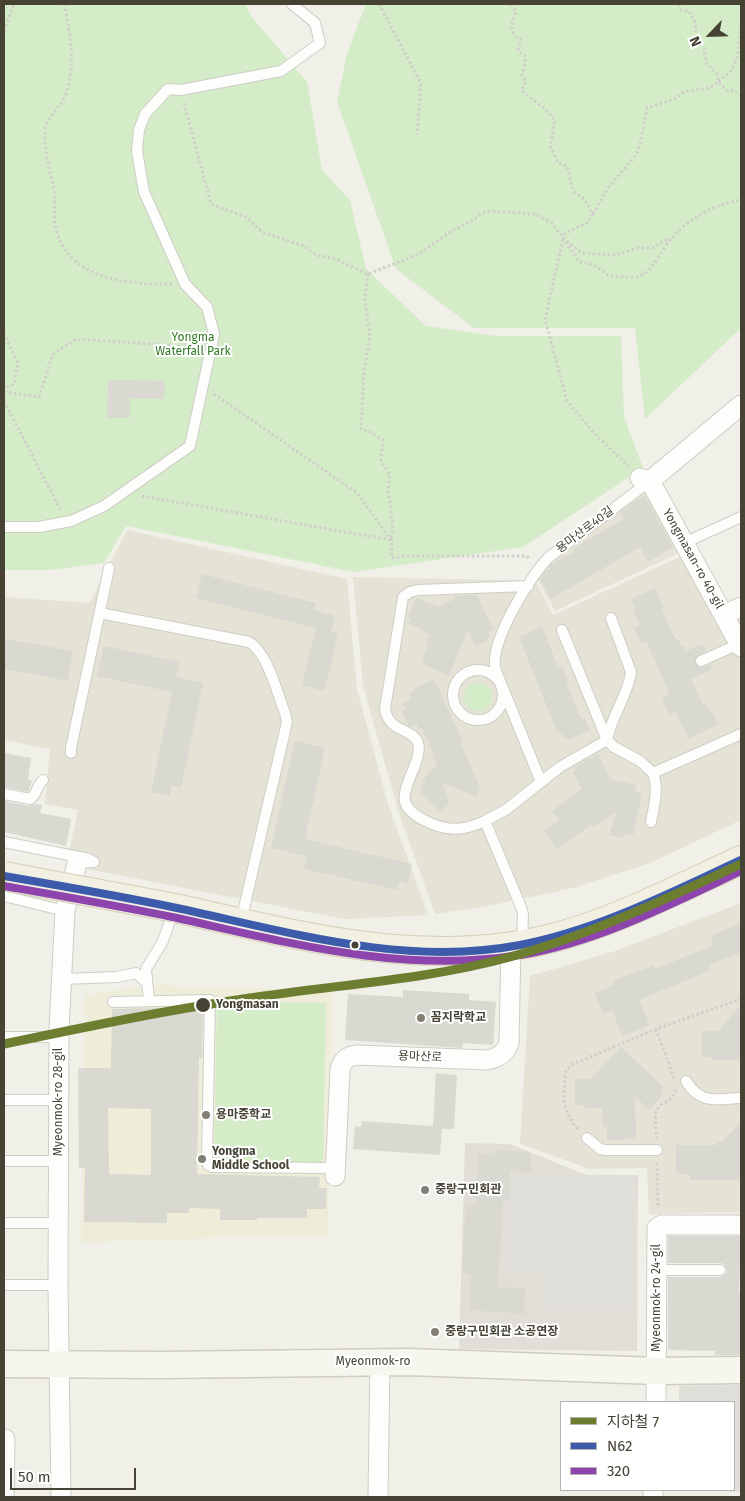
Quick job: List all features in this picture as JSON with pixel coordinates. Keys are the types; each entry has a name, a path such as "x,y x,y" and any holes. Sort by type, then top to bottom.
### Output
{"main road":[{"path":"4,876 175,908 354,945 395,949 478,951 559,936 596,924 639,907 741,860"}],"street":[{"path":"645,480 741,405"},
{"name":"Yongmasan-ro 40-gil","path":"645,480 684,543 740,646"},
{"path":"724,615 741,606"},
{"name":"Myeonmok-ro 28-gil","path":"61,1497 58,1285 59,1036 65,912 77,863"},
{"name":"용마산로","path":"335,1172 340,1070 343,1061 357,1055 486,1060 500,1056 509,1042 517,945"},
{"name":"Myeonmok-ro 24-gil","path":"656,1401 657,1230 659,1226 741,1225"},
{"path":"378,1497 380,1362"},
{"name":"Myeonmok-ro","path":"4,1364 162,1365 380,1362 657,1371 741,1370"},
{"path":"4,1439 4,1497"}],"lane":[{"path":"4,527 39,527 66,522 104,506 190,446 214,334 207,307 185,284 144,192 137,151 139,130 145,114 168,89 181,90 281,71 320,43 315,23 292,4"},
{"name":"용마산로40길","path":"541,782 494,665 495,654 512,612 542,564 645,480"},
{"path":"684,543 741,517"},
{"path":"72,753 71,748 109,568"},
{"path":"528,586 414,591 406,594 403,601 385,709 390,723 416,739 419,746 404,802 408,810 416,817 443,828 464,829 484,821 507,809 560,767 607,740 610,725 631,672 611,618"},
{"path":"100,613 249,642 254,645 262,656 287,722 241,922"},
{"path":"562,630 607,740 614,747 640,761 655,779 656,791 652,822"},
{"path":"702,661 740,646"},
{"path":"484,670 492,673 502,686 503,702 500,710 486,720 478,721 463,715 453,701 455,684 467,672 484,670"},
{"path":"652,774 741,734"},
{"path":"4,794 30,799 34,795 39,783 43,780"},
{"path":"484,821 523,914 517,945"},
{"path":"4,842 88,859 94,862 77,863"},
{"path":"4,896 65,912"},
{"path":"149,1001 146,970 163,941 175,908"},
{"path":"62,979 117,978 136,973 146,982"},
{"path":"113,1002 210,1000 206,1161 208,1166 335,1172"},
{"path":"4,1037 59,1036"},
{"path":"686,1081 692,1090 708,1100 741,1098"},
{"path":"4,1100 59,1100"},
{"path":"587,1138 600,1149 605,1150 657,1150"},
{"path":"4,1161 59,1161"},
{"path":"4,1223 58,1223"},
{"path":"657,1270 720,1270"},
{"path":"4,1286 58,1285"}],"path":[{"path":"4,31 14,4"},
{"path":"64,4 73,61 66,95 45,127 45,155 54,192 55,224 64,252 82,266 111,279 147,285 185,284"},
{"path":"379,4 421,83 417,135"},
{"path":"511,4 516,11 511,29 513,35 521,40 518,50 526,57 522,76 526,81 522,92 545,109 555,120 550,146 558,163 567,166 573,191 584,199 593,214"},
{"path":"680,4 681,10 689,11 695,22 697,40 704,48 706,63 717,74 718,82 728,91 733,90 741,96"},
{"path":"645,480 594,433 567,401 546,319 565,233 587,223 608,188 636,155 640,145 647,108 677,98 684,92 710,88 730,72 737,60 741,22"},
{"path":"181,90 211,204 246,217 262,232 304,246 316,255 333,258 368,274 419,254 450,232 475,219 482,213 491,210 535,214 552,223 579,262 591,263 600,267 609,276 639,276 649,270 671,239 689,222 712,208 728,202 741,200"},
{"path":"563,238 582,253 607,255 615,255 638,248 652,248 662,241 671,239"},
{"path":"368,274 365,299 370,338 364,370 361,429 383,440 381,461 390,475 388,489 393,528 391,540 392,558 405,556 526,556 542,564"},
{"path":"4,333 18,364 14,384 4,390"},
{"path":"4,390 40,397 53,354 76,339 182,346 208,360"},
{"path":"203,386 357,493 391,540"},
{"path":"4,401 66,522"},
{"path":"122,493 391,540"},
{"path":"587,1138 572,1122 565,1107 565,1076 568,1067 656,1029 741,999"},
{"path":"656,1029 676,1086 676,1091 670,1100 656,1111 658,1206"}],"shaded area":[{"path":"646,488 681,552 555,611 536,577 547,563"},
{"path":"127,530 347,579 357,689 388,804 428,915 344,919 66,865 78,810 45,804 50,749 4,740 4,597 90,603"},
{"path":"682,556 741,661 741,820 650,863 573,888 493,905 435,914 398,810 363,686 353,577 536,581 553,615"},
{"path":"741,903 741,1212 649,1214 647,1168 590,1169 520,1144 530,976 615,951"},
{"name":"용마중학교","path":"156,985 332,991 328,1235 81,1242 85,995"},
{"path":"465,1143 510,1144 586,1175 638,1175 637,1351 459,1349"},
{"path":"508,1174 635,1176 634,1309 544,1309 545,1274 508,1273"},
{"path":"741,1385 741,1492 718,1491 735,1491 735,1401 679,1401 679,1386"}],"green space":[{"name":"Yongma Waterfall Park","path":"4,4 245,4 251,16 307,82 322,170 350,200 366,269 426,326 497,336 621,336 624,417 643,468 523,547 354,572 126,526 104,563 51,570 4,570"},
{"path":"366,4 741,4 741,328 645,419 635,328 474,328 396,269 337,102 347,54"},
{"path":"478,683 488,687 492,697 488,707 478,711 468,707 464,697 468,687"},
{"path":"217,1001 326,1003 323,1165 214,1163"}],"building":[{"path":"108,380 165,381 164,399 130,398 130,418 107,418"},
{"path":"644,495 673,547 648,562 640,547 551,599 540,580 545,572 550,569 549,567 575,551 574,548 624,519 620,512"},
{"path":"202,574 316,603 314,610 335,616 331,632 338,634 324,691 302,685 316,628 196,598"},
{"path":"655,588 675,639 677,638 686,651 702,644 706,651 696,657 695,663 701,668 711,664 713,669 691,679 703,705 706,704 711,714 713,713 718,725 689,738 675,712 669,714 662,698 670,694 646,641 641,643 634,628 640,625 633,610 636,609 631,599"},
{"path":"477,595 493,630 488,632 490,636 487,637 488,640 475,646 468,630 449,676 425,665 425,661 422,660 430,634 422,631 423,629 409,624 411,618 408,618 416,598 439,607 456,598 454,596"},
{"path":"542,627 558,667 562,666 568,681 566,682 581,719 585,718 590,731 568,740 567,737 564,739 563,734 561,735 559,731 557,732 519,637"},
{"path":"4,639 73,651 68,681 4,669"},
{"path":"104,646 179,662 176,677 203,683 181,787 172,785 169,796 151,792 172,692 97,676"},
{"path":"434,679 463,741 460,742 480,788 476,796 443,783 449,804 441,812 420,792 425,782 423,780 437,765 432,755 434,754 422,728 419,729 416,724 411,727 409,726 402,711 406,709 403,703 411,700 409,694 415,691 414,689"},
{"path":"295,741 325,748 305,839 412,864 408,884 399,881 397,890 304,869 307,856 271,848"},
{"path":"4,753 31,758 28,780 32,781 28,792 4,787"},
{"path":"598,754 610,779 636,785 635,792 642,794 633,835 625,834 624,838 609,835 617,811 594,827 592,824 557,849 544,831 559,820 552,811 582,789 573,772 576,770 574,767"},
{"path":"4,801 29,806 35,804 42,805 40,813 71,819 66,846 4,832"},
{"path":"741,923 741,952 708,965 711,970 639,1000 650,1025 622,1036 614,1014 611,1011 603,1014 595,993 614,985 613,981 654,965 655,969 714,945 711,936"},
{"name":"꼼지락학교","path":"403,990 469,994 469,1000 496,1002 493,1045 463,1043 462,1048 345,1040 348,994 403,997"},
{"path":"741,1005 741,1060 711,1060 711,1057 702,1057 702,1031 718,1031"},
{"path":"203,1007 202,1058 199,1058 197,1174 320,1177 319,1188 327,1188 326,1209 307,1209 307,1218 220,1220 220,1209 189,1208 189,1213 167,1213 167,1223 84,1222 85,1168 79,1168 78,1068 111,1068 112,1009","holes":["108,1108 151,1109 151,1175 109,1174"]},
{"path":"621,1047 663,1087 660,1090 663,1092 649,1110 635,1096 636,1139 607,1140 607,1127 603,1127 602,1108 585,1108 585,1105 575,1105 575,1079 591,1079"},
{"path":"436,1073 457,1075 454,1129 442,1129 440,1155 353,1149 355,1126 361,1127 362,1121 433,1126"},
{"path":"741,1122 741,1180 690,1180 690,1175 676,1173 676,1145 717,1145 717,1142 721,1142"},
{"path":"494,1150 531,1152 531,1172 510,1171 509,1201 503,1200 498,1287 525,1288 524,1314 470,1310 471,1274 462,1273 466,1205 476,1205 478,1154 494,1155"},
{"path":"668,1236 741,1236 739,1293 741,1293 741,1355 715,1355 715,1351 669,1350 668,1277 720,1277 726,1274 727,1270 724,1264 720,1263 668,1263"}],"metro line":[{"name":"7","path":"4,1044 199,1006 419,976 510,957 598,927 741,864"}],"transit line":[{"name":"N62","path":"4,876 134,899 347,944 434,952 477,951 520,945 577,930 633,909 741,860"},
{"name":"320","path":"4,886 134,909 304,946 347,953 433,961 476,960 520,955 578,941 634,921 741,871"}],"place":[{"name":"Yongmasan","path":"203,1005"},
{"name":"꼼지락학교","path":"421,1018"},
{"name":"용마중학교","path":"206,1115"},
{"name":"Yongma Middle School","path":"202,1159"},
{"name":"중랑구민회관","path":"425,1190"},
{"name":"중랑구민회관 소공연장","path":"435,1332"}]}
